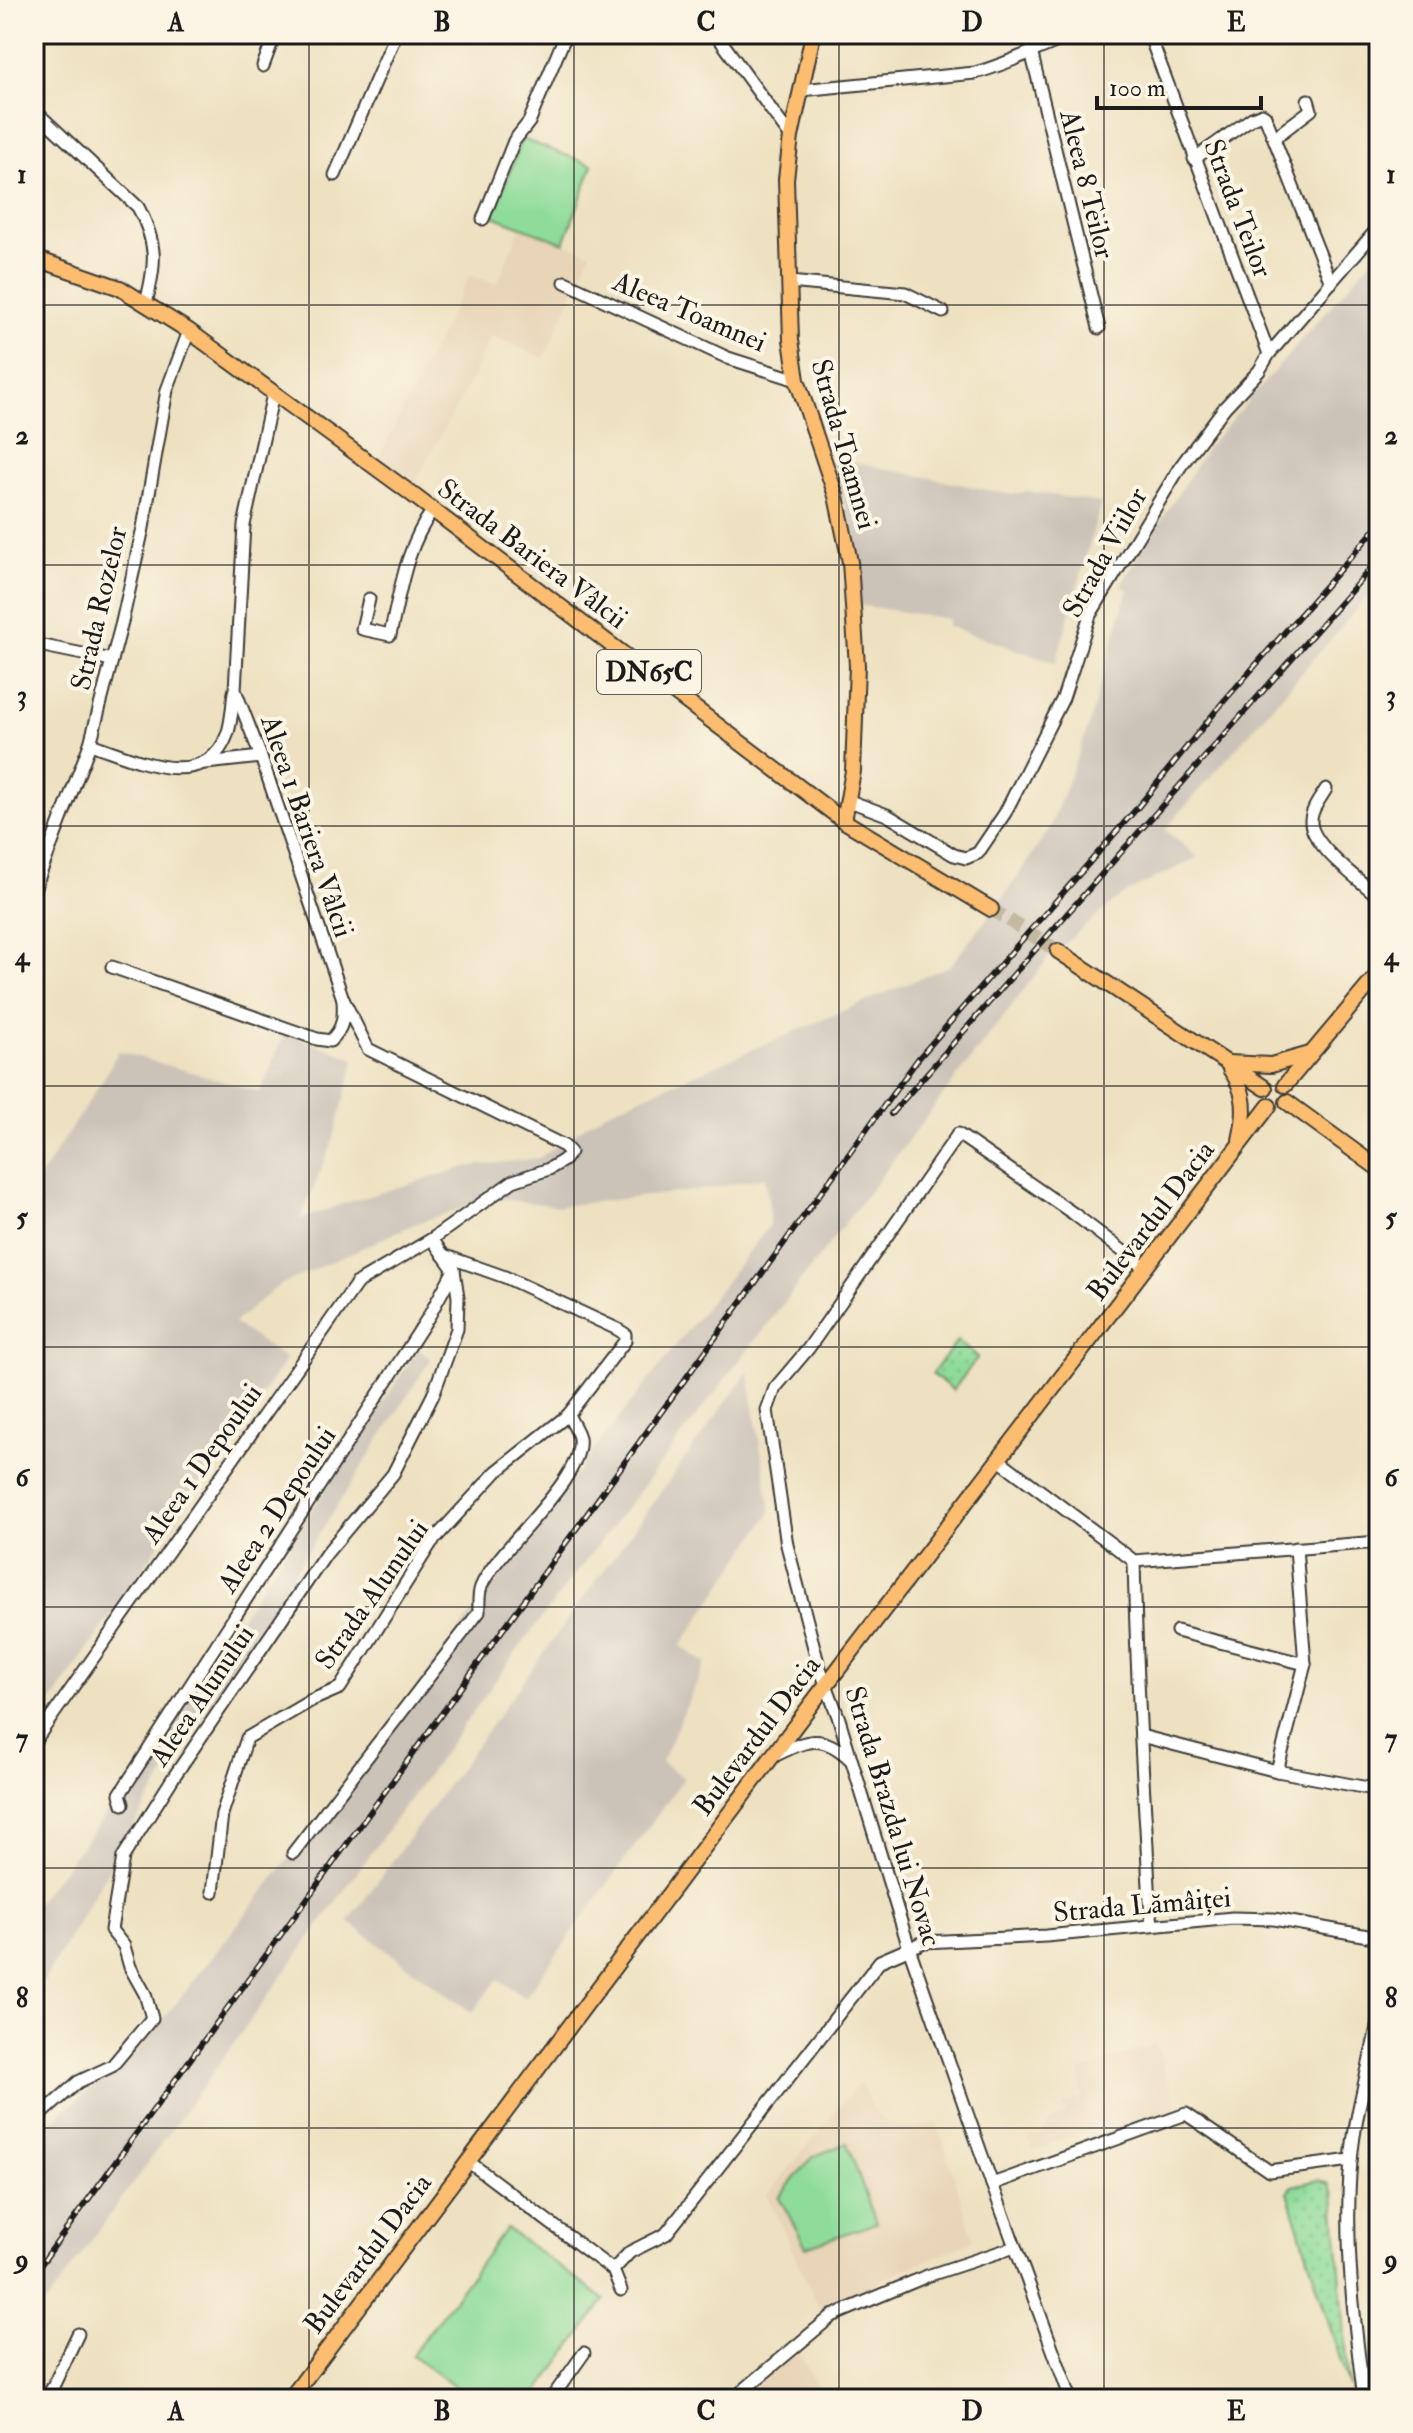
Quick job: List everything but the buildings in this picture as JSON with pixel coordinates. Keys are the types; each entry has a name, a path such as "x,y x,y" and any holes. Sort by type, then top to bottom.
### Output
{"main road":[{"name":"Strada Toamnei","path":"813,34 791,137 785,206 791,340 797,380 836,496 850,562 857,666 853,771 844,821"},
{"name":"Strada Bariera Vâlcii","path":"34,258 120,288 189,331 433,510 844,821 991,909"},
{"path":"1058,951 1265,1088"},
{"path":"1285,1085 1379,973"},
{"path":"1225,1063 1271,1065 1310,1054"},
{"path":"1225,1063 1238,1079 1244,1096 1239,1145"},
{"path":"1273,1081 1285,1085 1289,1092 1287,1102 1278,1108 1269,1106 1263,1099 1265,1088 1273,1081"},
{"path":"1287,1102 1379,1169"},
{"name":"Bulevardul Dacia","path":"290,2399 827,1684 1269,1106"}],"street":[{"path":"263,66 275,34"},
{"path":"335,175 396,34"},
{"path":"483,219 514,141 529,122 566,34"},
{"path":"716,34 791,137"},
{"path":"801,90 953,77 994,68 1076,34"},
{"name":"Strada Teilor","path":"1149,34 1269,354"},
{"path":"1378,34 1379,59"},
{"name":"Aleea 8 Teilor","path":"1031,51 1099,328"},
{"path":"1274,138 1311,110 1308,100"},
{"path":"34,110 138,207 154,246 155,268 146,303"},
{"path":"1194,159 1259,115 1265,116 1331,283"},
{"name":"Strada Viilor","path":"847,800 887,815 954,855 966,858 978,853 1005,813 1063,698 1090,615 1180,467 1225,407 1259,371 1269,354 1379,227"},
{"name":"Aleea Toamnei","path":"565,282 728,358 797,380"},
{"path":"789,282 905,293 943,312"},
{"name":"Strada Rozelor","path":"34,890 90,744 143,528 167,390 189,331"},
{"name":"Aleea 1 Bariera Vâlcii","path":"273,394 244,525 235,690 261,757 343,999 368,1049 564,1146 570,1152 564,1160 549,1169 513,1181 432,1239"},
{"path":"369,599 362,629 390,635 407,562 422,524 433,510"},
{"path":"34,644 112,660"},
{"path":"203,764 217,753 226,737 235,690"},
{"path":"90,744 173,769 261,757"},
{"path":"1326,789 1313,812 1311,824 1314,831 1329,853 1379,897"},
{"path":"112,967 330,1041 339,1033 344,1021 343,999"},
{"name":"Strada Brazda lui Novac","path":"1071,2399 909,1948 852,1760 818,1663 787,1545 767,1410 775,1388 808,1349 958,1134 1074,1214 1145,1268"},
{"path":"432,1239 454,1270"},
{"name":"Aleea 1 Depoului","path":"34,1742 357,1283 432,1239"},
{"name":"Strada Alunului","path":"213,1892 222,1814 247,1738 312,1700 340,1688 431,1543 496,1472 568,1415 620,1350 625,1334 505,1277 443,1255"},
{"name":"Aleea 2 Depoului","path":"123,1804 120,1794 429,1316 454,1270"},
{"name":"Aleea Alunului","path":"34,2121 78,2082 112,2066 152,2018 124,1946 111,1930 123,1857 173,1778 326,1554 393,1474 433,1395 457,1329 458,1297 454,1270"},
{"path":"293,1853 479,1612 479,1591 492,1567 556,1491 576,1458 579,1437 568,1415"},
{"path":"999,1460 1134,1561 1379,1542"},
{"path":"1277,1771 1305,1664 1296,1548"},
{"path":"1134,1561 1137,1692 1147,1840 1146,1879 1152,1925"},
{"path":"1177,1631 1305,1664"},
{"path":"1141,1736 1277,1771 1379,1790"},
{"path":"773,1756 804,1742 819,1741 840,1749 852,1760"},
{"name":"Strada Lămâiței","path":"613,2270 630,2252 666,2234 880,1961 909,1948 924,1942 1046,1936 1233,1918 1274,1919 1379,1938"},
{"path":"1364,2399 1352,2303 1349,2233 1351,2160 1379,2017"},
{"path":"992,2184 1186,2114 1269,2171 1351,2160"},
{"path":"469,2162 613,2270 621,2290"},
{"path":"733,2399 832,2316 927,2276 1015,2247"},
{"path":"47,2399 78,2334"},
{"path":"551,2399 584,2353"}],"shaded area":[{"path":"520,228 591,253 544,358 491,336 473,377 415,483 379,457 470,275 497,284"},
{"path":"1379,251 1379,584 1165,830 1198,857 1122,895 1050,956 522,1644 34,2320 34,2136 144,2044 310,1832 584,1463 769,1226 769,1205 765,1177 710,1189 560,1206 493,1198 417,1223 278,1286 234,1323 286,1359 34,1728 34,1175 39,1178 118,1051 260,1092 285,1033 355,1059 332,1144 300,1220 339,1205 466,1167 539,1158 606,1112 951,965 1007,892 1050,828 1087,731 1128,589 1120,586 1207,448"},
{"path":"830,457 1012,495 1027,491 1101,503 1056,663 947,626 949,619 858,605 855,538"},
{"path":"418,1349 431,1359 152,1795 34,1998 34,1906 132,1782"},
{"path":"748,1372 771,1512 681,1646 706,1663 661,1762 684,1778 525,1998 498,1979 472,2013 348,1922"},
{"path":"1156,2044 1177,2107 1104,2135 1100,2126 1032,2151 1027,2138 1042,2133 1050,2122 1066,2114 1063,2105 1082,2097 1080,2071"},
{"path":"860,2082 877,2115 890,2124 909,2129 937,2122 974,2240 904,2270 844,2300 822,2315 767,2195"},
{"path":"795,2346 824,2399 733,2399"}],"green space":[{"path":"522,139 593,165 564,243 493,216"},
{"path":"957,1341 978,1357 953,1390 932,1374"},
{"path":"847,2143 876,2223 806,2247 779,2197 812,2157"},
{"path":"1319,2180 1329,2184 1334,2195 1349,2387 1288,2193 1292,2186"},
{"path":"506,2228 605,2300 533,2399 471,2399 412,2355"}],"tunnel":[{"path":"991,909 1058,951"}],"railway":[{"path":"34,2274 918,1059 1379,525"},
{"path":"891,1114 1379,559"}]}
